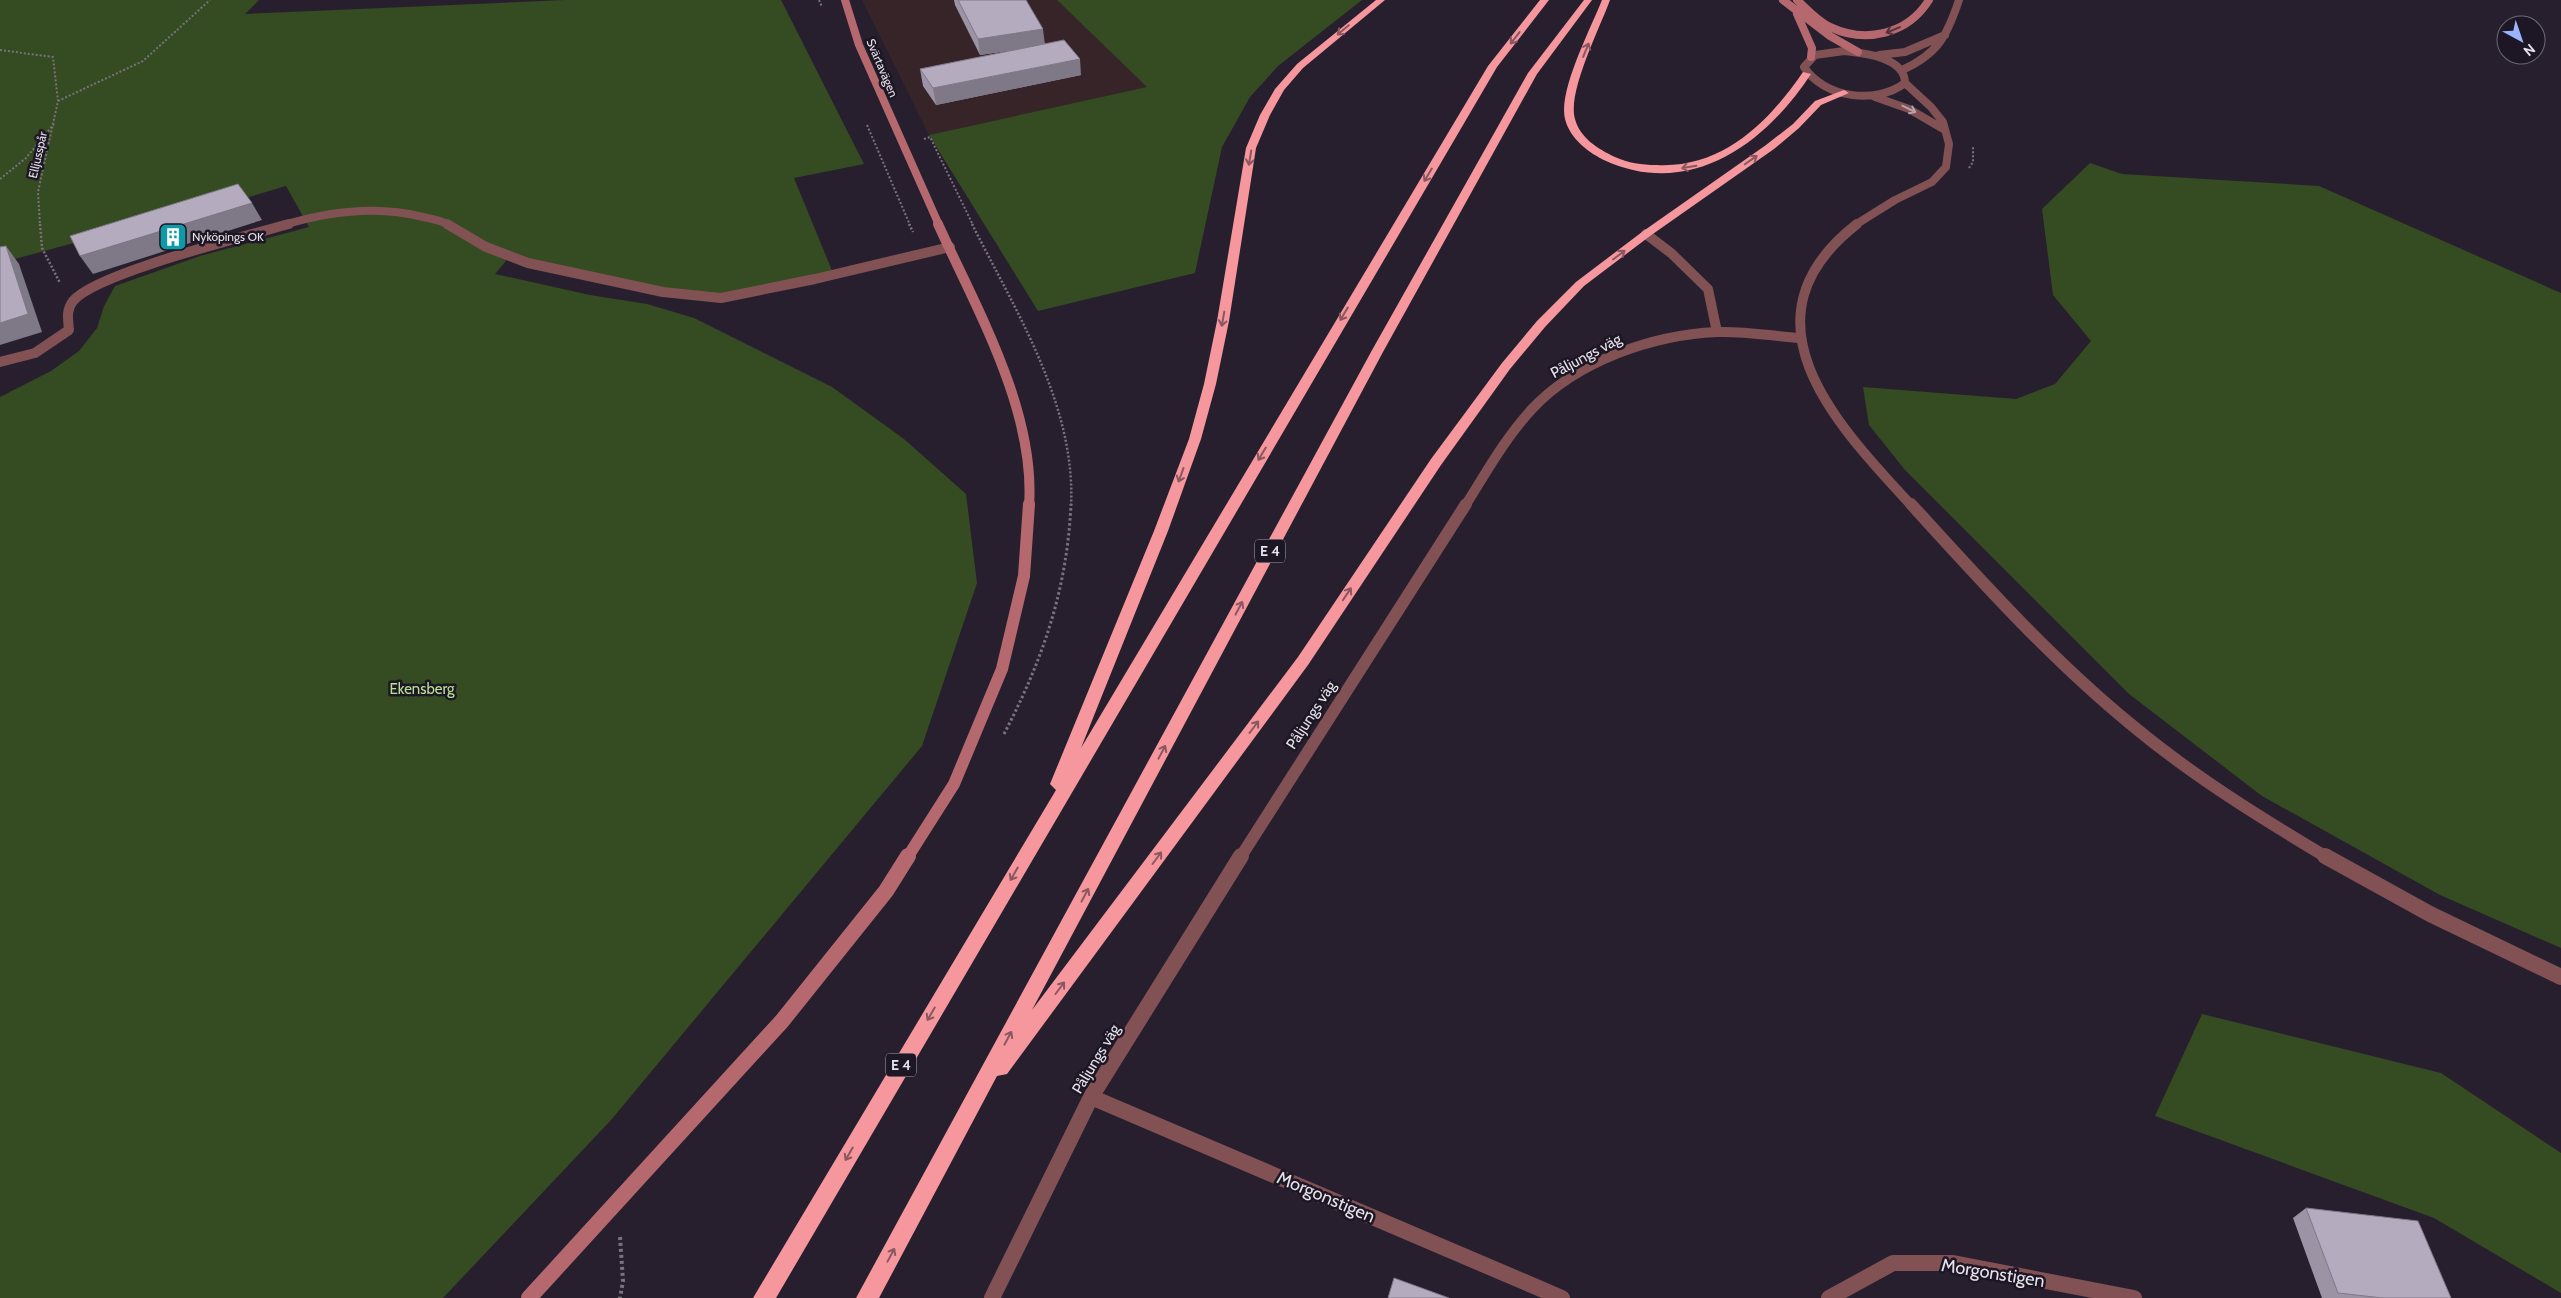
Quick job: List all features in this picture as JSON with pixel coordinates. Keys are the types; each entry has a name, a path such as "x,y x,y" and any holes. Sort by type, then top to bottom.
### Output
{"highway":[{"path":"1038,832 1161,531 1195,439 1210,384 1223,321 1251,148 1265,115 1280,89 1300,66 1381,0"},
{"name":"E 4","path":"764,1298 1488,74 1545,0"},
{"name":"E 4","path":"868,1298 1392,325 1533,72 1588,0"},
{"path":"1606,0 1568,95 1567,108 1573,129 1580,138 1610,159 1646,169 1665,170 1700,165 1714,160 1758,130 1791,97 1806,74"},
{"path":"968,1112 1303,661 1436,462 1506,366 1540,324 1580,284 1646,234 1770,147 1796,126 1818,103 1844,93"}],"main road":[{"name":"Svärtavägen","path":"529,1298 782,1021 886,891 954,784 1002,669 1024,576 1030,491 1024,442 1008,378 860,45 845,0"},
{"path":"1783,0 1796,12 1830,36 1858,52"},
{"path":"1797,0 1830,27 1850,33 1874,35 1892,32 1917,17 1929,0"},
{"path":"1796,12 1812,48 1811,57"}],"street":[{"path":"1902,70 1920,63 1934,54 1945,35 1959,0"},
{"path":"1905,83 1893,92 1870,95 1844,93 1820,85 1806,74 1804,67 1811,57 1831,51 1888,56 1915,49 1945,35"},
{"path":"1872,55 1894,64 1902,70 1905,83 1940,117 1949,143 1950,158 1943,172 1931,181 1851,226 1833,242 1819,260 1809,281 1802,310 1800,338 1811,376 1847,430 1884,475 2039,639 2108,705 2174,758 2270,823 2361,878 2440,921 2561,978"},
{"path":"1870,95 1909,109 1945,130"},
{"path":"0,362 35,353 69,330 68,310 74,300 88,289 133,270 196,249 304,219 363,209 401,210 444,222 486,247 528,263 663,292 721,298 815,279 950,247"},
{"path":"1646,234 1671,253 1708,289 1717,332"},
{"name":"Påljungs väg","path":"992,1298 1091,1097 1251,840 1513,431 1538,403 1569,380 1641,346 1717,332 1800,338"},
{"name":"Morgonstigen","path":"1091,1097 1562,1298"},
{"name":"Morgonstigen","path":"1829,1298 1893,1263 1952,1263 2134,1298"}],"path":[{"path":"58,101 143,61 210,0"},
{"name":"Elljusspår","path":"0,50 53,58 58,101 38,192 42,248 66,296 74,300"},
{"path":"0,178 26,158 54,124"},
{"path":"877,149 930,137 1042,366 1061,420 1071,480 1071,547 1052,625 1016,713 1001,738"},
{"path":"576,1245 620,1234 623,1281 620,1298"}],"shaded area":[{"path":"862,0 1057,0 1148,87 929,135"}],"green space":[{"name":"Ekensberg","path":"0,0 259,0 245,14 565,0 781,0 864,164 794,178 833,273 721,298 663,292 510,256 495,274 590,295 647,304 694,318 832,387 904,439 966,494 977,583 922,746 611,1120 443,1298 0,1298 0,397 51,371 79,351 97,328 104,306 115,286 200,256 309,227 286,186 80,247 74,243 0,263"},
{"path":"1057,0 1362,0 1278,66 1250,97 1222,147 1195,273 1038,311 929,135 1147,87"},
{"path":"2090,163 2122,174 2319,186 2561,293 2561,948 2440,895 2262,796 2129,694 1905,470 1869,425 1863,387 2016,399 2055,384 2091,341 2053,295 2042,209"},
{"path":"2202,1014 2441,1073 2561,1153 2561,1293 2434,1218 2155,1116"}],"building":[{"path":"958,0 1026,0 1043,29 978,39"},
{"path":"1064,40 1080,59 933,88 920,69"},
{"path":"238,184 252,203 80,256 70,236"},
{"path":"6,246 28,314 0,323 0,247"},
{"path":"2306,1208 2418,1221 2451,1298 2383,1298 2338,1293"},
{"path":"1394,1278 1449,1298 1388,1298"}],"place":[{"name":"Nyköpings OK","path":"173,237"}]}
